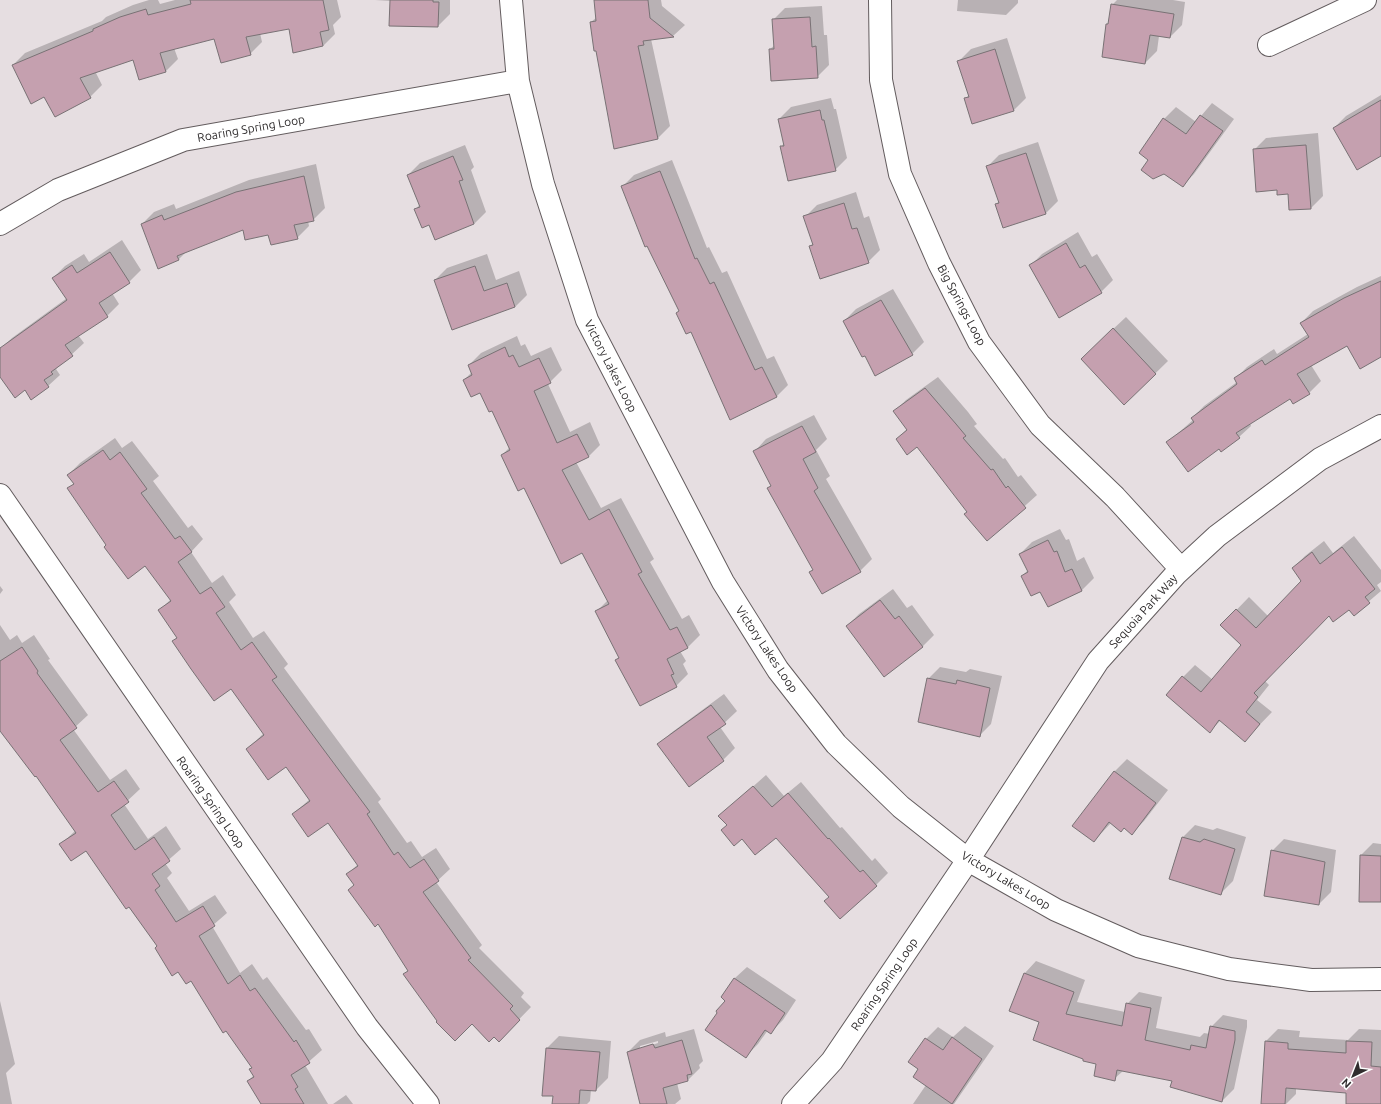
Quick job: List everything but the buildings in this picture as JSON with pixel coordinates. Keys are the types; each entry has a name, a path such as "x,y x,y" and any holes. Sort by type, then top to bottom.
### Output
{"street":[{"name":"Victory Lakes Loop","path":"511,0 518,81 543,184 587,320 723,582 778,670 836,744 901,806 968,860 1056,910 1138,946 1236,970 1311,980 1381,979"},
{"name":"Big Springs Loop","path":"880,0 881,80 900,174 939,263 980,342 1040,425 1115,497 1182,569"},
{"path":"1269,45 1365,0"},
{"name":"Roaring Spring Loop","path":"0,224 58,190 183,140 518,81"},
{"name":"Sequoia Park Way","path":"968,860 1098,661 1182,569 1217,536 1320,459 1381,426"},
{"name":"Roaring Spring Loop","path":"0,495 367,1028 428,1104"},
{"name":"Roaring Spring Loop","path":"793,1104 832,1061 968,860"}]}
